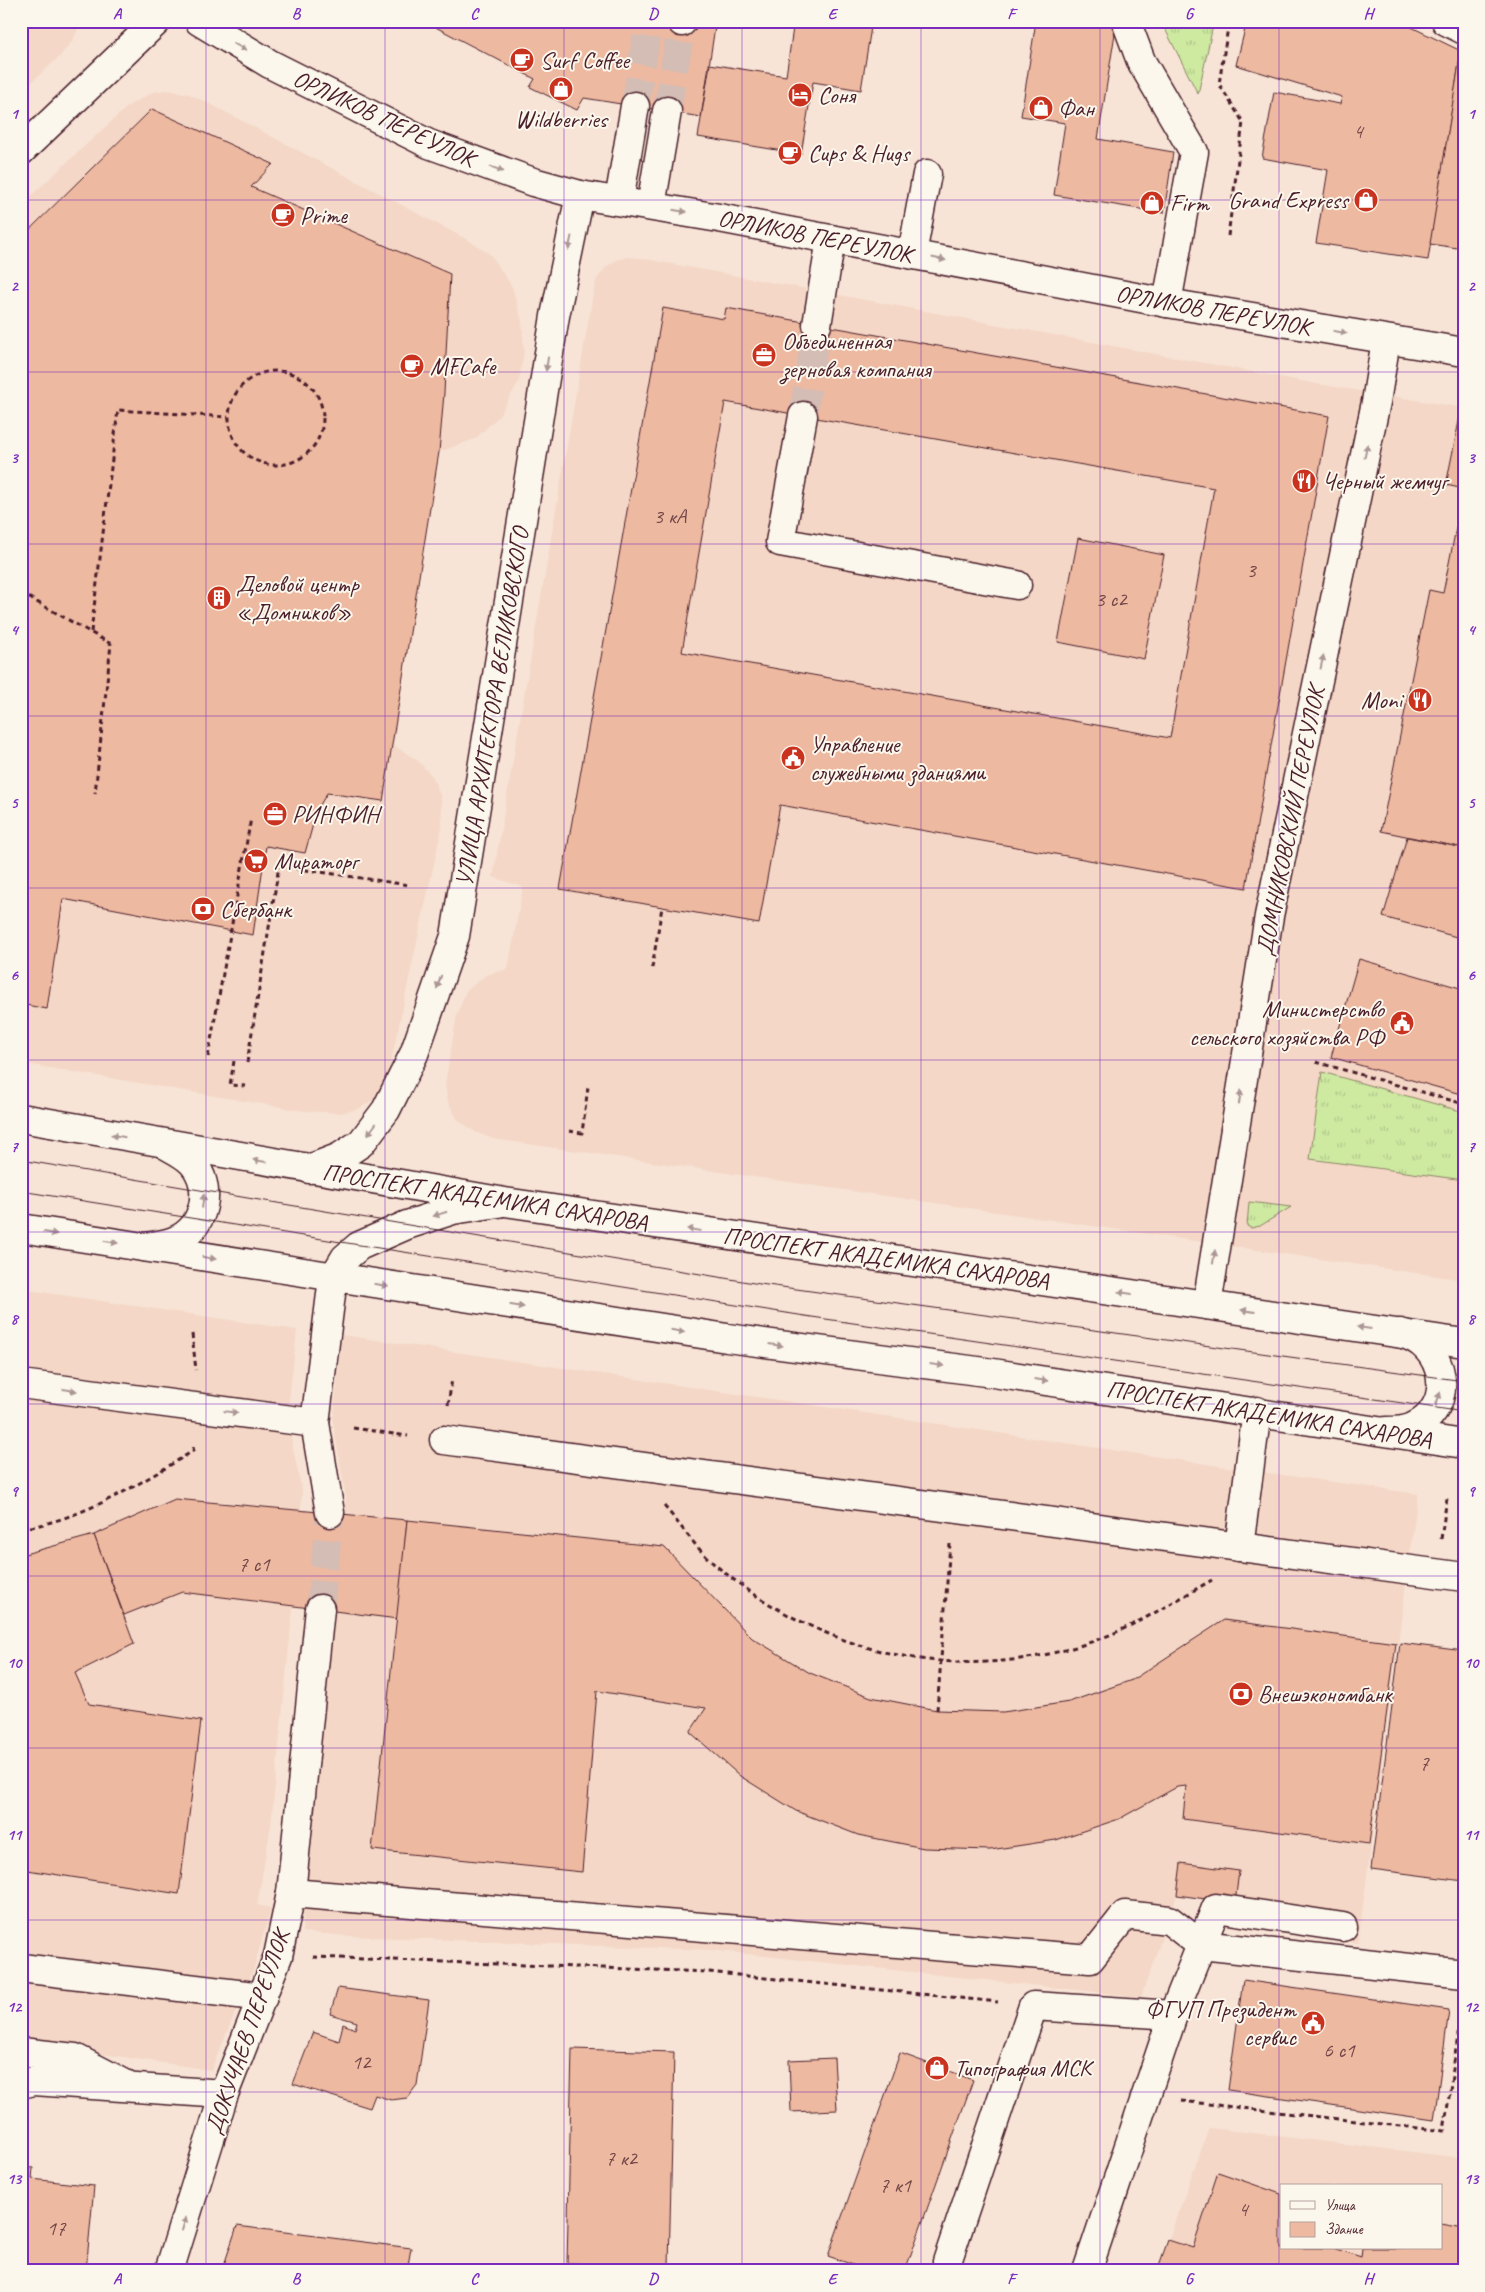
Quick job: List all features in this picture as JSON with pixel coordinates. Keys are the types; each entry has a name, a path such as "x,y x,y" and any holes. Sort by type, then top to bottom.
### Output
{"main road":[{"path":"21,151 157,21"},
{"name":"ОРЛИКОВ ПЕРЕУЛОК","path":"199,21 270,64 429,144 533,182 580,195 831,239 1168,303 1464,352"},
{"path":"1126,21 1141,61 1194,152 1168,303"},
{"path":"1446,21 1464,30"},
{"path":"619,201 635,106"},
{"path":"651,206 667,111"},
{"path":"912,254 927,174"},
{"name":"УЛИЦА АРХИТЕКТОРА ВЕЛИКОВСКОГО","path":"308,1169 340,1157 361,1143 386,1110 414,1054 455,936 555,316 580,195"},
{"path":"817,325 831,239"},
{"name":"ДОМНИКОВСКИЙ ПЕРЕУЛОК","path":"1206,1305 1269,916 1376,402 1386,340"},
{"path":"803,416 780,542 1016,586"},
{"name":"ПРОСПЕКТ АКАДЕМИКА САХАРОВА","path":"21,1118 505,1202 1464,1343"},
{"path":"143,1247 174,1241 188,1233 204,1206 205,1190 192,1162 166,1144"},
{"path":"330,1513 315,1423 333,1278 345,1258 359,1246 383,1235 453,1210 505,1202"},
{"name":"ПРОСПЕКТ АКАДЕМИКА САХАРОВА","path":"21,1228 728,1338 983,1371 1257,1411 1464,1444"},
{"path":"1386,1431 1400,1431 1414,1427 1425,1419 1434,1408 1440,1394 1442,1378 1439,1365 1432,1352 1410,1335 1396,1332"},
{"path":"21,1384 315,1423"},
{"path":"1240,1547 1257,1411"},
{"path":"444,1440 1464,1577"},
{"name":"ДОКУЧАЕВ ПЕРЕУЛОК","path":"169,2271 224,2094 278,1956 291,1893 320,1609"},
{"path":"291,1893 1090,1958 1125,1915 1169,1920 1201,1945 1464,1974"},
{"path":"1087,2271 1173,2015 1216,1908 1343,1927"},
{"path":"21,1968 263,1997"},
{"path":"947,2262 1033,2006 1173,2015"},
{"path":"21,2052 75,2058 133,2088"},
{"path":"21,2084 34,2081 224,2094"}],"path":[{"path":"1228,236 1242,122 1220,84 1229,21"},
{"path":"271,369 293,372 312,386 323,406 324,429 313,449 294,462 271,466 249,458 234,440 228,417 233,395 249,378 271,369"},
{"path":"91,632 118,410 228,417"},
{"path":"21,593 111,644 95,793"},
{"path":"208,1057 251,818"},
{"path":"248,1063 279,866 409,885"},
{"path":"652,968 662,907"},
{"path":"234,1061 230,1085 246,1086"},
{"path":"1316,1062 1464,1104"},
{"path":"569,1131 582,1133 588,1088"},
{"path":"315,1423 444,1440 452,1379"},
{"path":"21,1530 81,1513 122,1494 193,1452 199,1408"},
{"path":"665,1506 712,1562 749,1592 788,1616 831,1636 875,1650 921,1659 967,1662 1013,1660 1058,1652 1102,1638 1144,1619 1218,1576"},
{"path":"937,1710 953,1508"},
{"path":"278,1956 708,1972 1033,2006"},
{"path":"1146,2097 1444,2131 1462,2004"}],"shaded area":[{"path":"21,21 79,21 80,25 73,40 60,56 21,92"},
{"name":"Деловой центр «Домников»","path":"167,90 189,94 212,105 468,240 491,255 512,287 522,321 524,352 519,381 499,416 475,439 439,452 393,745 417,760 433,777 441,798 442,827 387,1080 375,1099 358,1109 340,1113 304,1111 21,1063 21,205 128,106 153,92"},
{"path":"628,257 1312,383 1464,408 1464,1280 493,1139 475,1132 458,1120 448,1102 445,1084 457,1015 466,991 486,975 508,969 523,887 493,877 593,294 597,279 606,267 617,260"},
{"path":"21,1289 297,1330 287,1418 302,1492 293,1607 271,1825 257,1905 271,1908 253,1971 211,2070 21,2042"},
{"path":"342,1335 1418,1494 1358,1943 1228,1925 1235,1903 1177,1895 1141,1997 710,1950 348,1936 302,1932 346,1498 333,1422"},
{"path":"1209,2128 1464,2158 1464,2271 1157,2271"}],"green space":[{"path":"1161,21 1214,21 1198,94"},
{"path":"1322,1072 1464,1112 1464,1180 1310,1159"},
{"path":"1249,1202 1291,1207 1260,1226 1251,1228 1247,1226"}],"building":[{"path":"424,21 677,21 715,27 701,117 584,98 577,110 530,87 535,79"},
{"path":"794,21 872,21 861,90 813,82 801,154 698,137 710,64 786,76"},
{"path":"1036,21 1117,21 1098,139 1173,152 1164,213 1054,195 1065,123 1021,116"},
{"path":"1247,21 1399,21 1461,51 1428,260 1316,243 1328,170 1262,158 1274,92 1340,104 1342,97 1236,65"},
{"path":"1461,51 1464,53 1464,249 1430,244"},
{"name":"Деловой центр «Домников»","path":"152,109 273,164 251,187 450,274 439,452 383,801 327,793 317,810 305,853 266,846 253,935 63,899 47,1009 21,1004 21,238"},
{"path":"663,308 724,319 726,308 1329,416 1246,888 780,805 759,924 560,889","holes":["725,402 1214,488 1170,738 682,652"]},
{"path":"1461,411 1464,411 1464,489 1446,485"},
{"path":"1464,493 1464,535 1455,533"},
{"path":"1455,533 1464,535 1464,848 1381,831 1429,590 1443,593"},
{"path":"1078,538 1164,555 1144,659 1058,642"},
{"path":"1407,837 1464,848 1464,939 1383,917"},
{"name":"Министерство сельского хозяйства РФ","path":"1359,959 1460,988 1464,974 1464,1095 1331,1057"},
{"path":"175,1499 407,1520 398,1619 182,1592 124,1615 94,1535"},
{"name":"Внешэкономбанк","path":"407,1520 664,1547 752,1638 810,1673 871,1697 937,1710 1003,1712 1069,1702 1132,1680 1224,1620 1396,1643 1369,1844 1183,1819 1186,1786 1177,1787 1119,1819 1056,1840 990,1850 924,1848 858,1835 796,1811 740,1776 690,1732 706,1708 597,1691 582,1872 372,1850"},
{"path":"94,1535 134,1644 75,1673 89,1704 201,1721 179,1894 21,1869 21,1555"},
{"path":"1400,1643 1464,1651 1464,1881 1371,1869"},
{"path":"1181,1863 1239,1871 1235,1903 1177,1895"},
{"path":"1243,1980 1449,2010 1434,2120 1228,2090"},
{"path":"338,1988 429,2000 417,2085 407,2098 391,2100 375,2095 370,2108 293,2084 313,2032 339,2041 343,2024 355,2029 357,2022 330,2014"},
{"path":"572,2049 674,2052 669,2266 567,2263"},
{"path":"900,2053 973,2080 905,2271 870,2271 828,2256"},
{"path":"834,2058 837,2110 791,2112 789,2060"},
{"path":"21,2167 33,2168 32,2179 94,2186 86,2271 21,2271"},
{"path":"1218,2172 1280,2194 1280,2250 1340,2250 1361,2257 1362,2250 1442,2250 1442,2224 1464,2228 1464,2271 1157,2271 1168,2240 1193,2248"},
{"path":"237,2226 411,2248 407,2271 222,2271"}],"tunnel":[{"path":"635,106 649,21"},
{"path":"667,111 682,22"},
{"path":"803,416 817,325"},
{"path":"320,1609 330,1513"}],"tram line":[{"path":"21,1160 760,1284 1464,1381"},
{"path":"21,1191 805,1316 1464,1412"}],"place":[{"name":"Surf Coffee","path":"522,60"},
{"name":"Wildberries","path":"561,89"},
{"name":"Соня","path":"800,95"},
{"name":"Фан","path":"1041,108"},
{"name":"Cups & Hugs","path":"790,153"},
{"name":"Grand Express","path":"1366,200"},
{"name":"Firm","path":"1152,203"},
{"name":"Prime","path":"283,215"},
{"name":"Объединенная зерновая компания","path":"764,355"},
{"name":"MFCafe","path":"412,366"},
{"name":"Черный жемчуг","path":"1304,481"},
{"name":"Деловой центр «Домников»","path":"219,598"},
{"name":"Moni","path":"1420,700"},
{"name":"Управление служебными зданиями","path":"793,758"},
{"name":"РИНФИН","path":"275,814"},
{"name":"Мираторг","path":"256,861"},
{"name":"Сбербанк","path":"203,909"},
{"name":"Министерство сельского хозяйства РФ","path":"1402,1023"},
{"name":"Внешэкономбанк","path":"1241,1694"},
{"name":"ФГУП Президент сервис","path":"1313,2023"},
{"name":"Типография МСК","path":"937,2068"}]}
